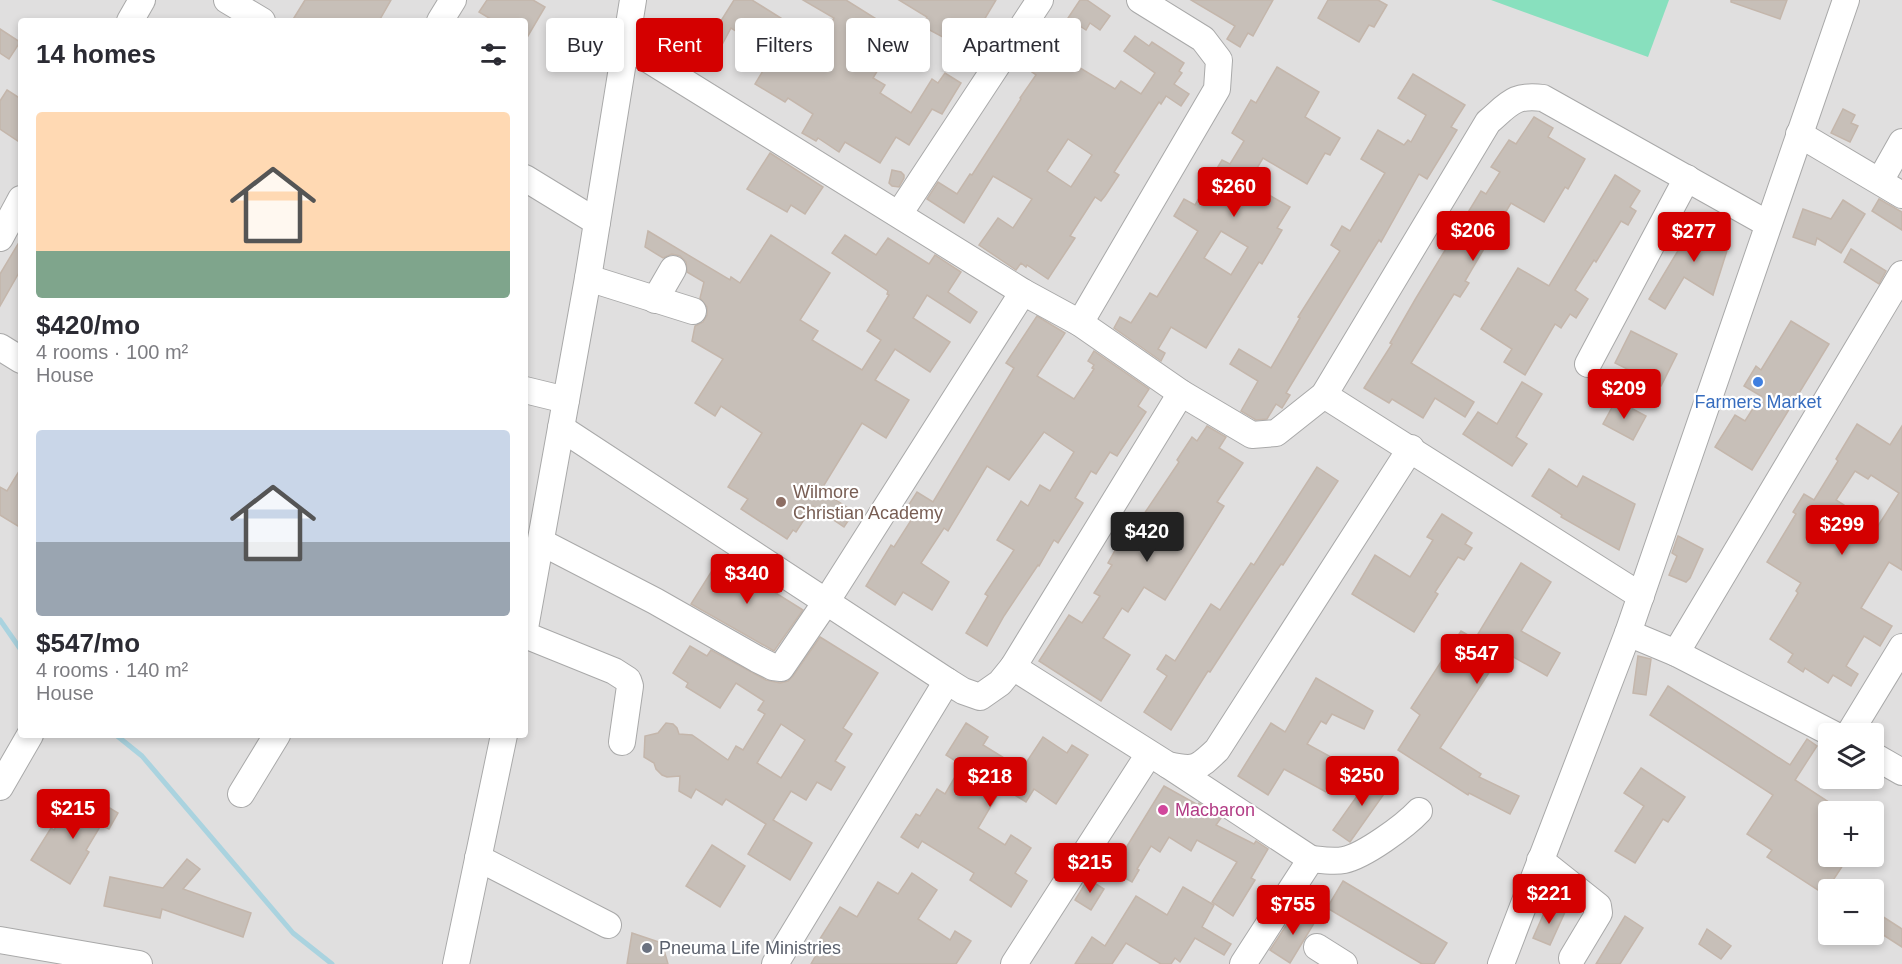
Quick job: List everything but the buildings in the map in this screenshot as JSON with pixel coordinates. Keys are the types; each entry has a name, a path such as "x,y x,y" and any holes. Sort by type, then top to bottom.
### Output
{"street":[{"path":"132,18 142,0"},
{"path":"227,0 257,18"},
{"path":"442,18 453,0"},
{"path":"528,602 536,534 561,428 633,0"},
{"path":"899,214 1040,0"},
{"path":"1080,323 1217,89 1219,60 1203,39 1140,0"},
{"path":"1501,964 1628,633 1846,0"},
{"path":"625,45 1023,292 1080,323 1181,393 1252,435 1276,433 1324,395 1488,122 1511,102 1527,96 1543,98 1767,224"},
{"path":"1799,134 1902,195"},
{"path":"1880,181 1902,142"},
{"path":"1588,364 1687,178"},
{"path":"528,180 597,222"},
{"path":"0,238 18,205"},
{"path":"655,300 673,269"},
{"path":"1676,653 1902,274"},
{"path":"588,278 693,311"},
{"path":"536,534 773,667 781,668 826,602 1023,292"},
{"path":"0,347 18,358"},
{"path":"528,391 566,400"},
{"path":"561,428 947,681 963,691 980,697 1000,683 1012,667 1181,393"},
{"path":"1324,395 1411,448 1641,596"},
{"path":"1159,760 1188,770 1202,765 1217,750 1411,448"},
{"path":"1628,633 1676,653 1818,726"},
{"path":"528,636 615,671 628,680 630,686 622,742"},
{"path":"1856,723 1902,647"},
{"path":"1012,667 1311,859 1345,860 1380,842 1410,821 1419,811"},
{"path":"775,964 947,681"},
{"path":"0,787 28,738"},
{"path":"241,794 275,738"},
{"path":"456,964 503,738"},
{"path":"1014,964 1159,760"},
{"path":"1884,762 1902,772"},
{"path":"478,858 608,925"},
{"path":"1243,964 1311,859"},
{"path":"1540,860 1598,906 1599,913 1572,958"},
{"path":"0,940 139,964"},
{"path":"1317,948 1344,964"}],"shaded area":[{"path":"0,0 1902,0 1902,964 0,964"}],"green space":[{"path":"1491,0 1669,0 1648,57"}],"waterway":[{"path":"0,620 18,646"},
{"path":"120,738 142,756 293,933 332,964"}],"place":[{"name":"Farmers Market","path":"1758,382"},
{"name":"Wilmore Christian Academy","path":"781,502"},
{"name":"Macbaron","path":"1163,810"},
{"name":"Pneuma Life Ministries","path":"647,948"}]}
